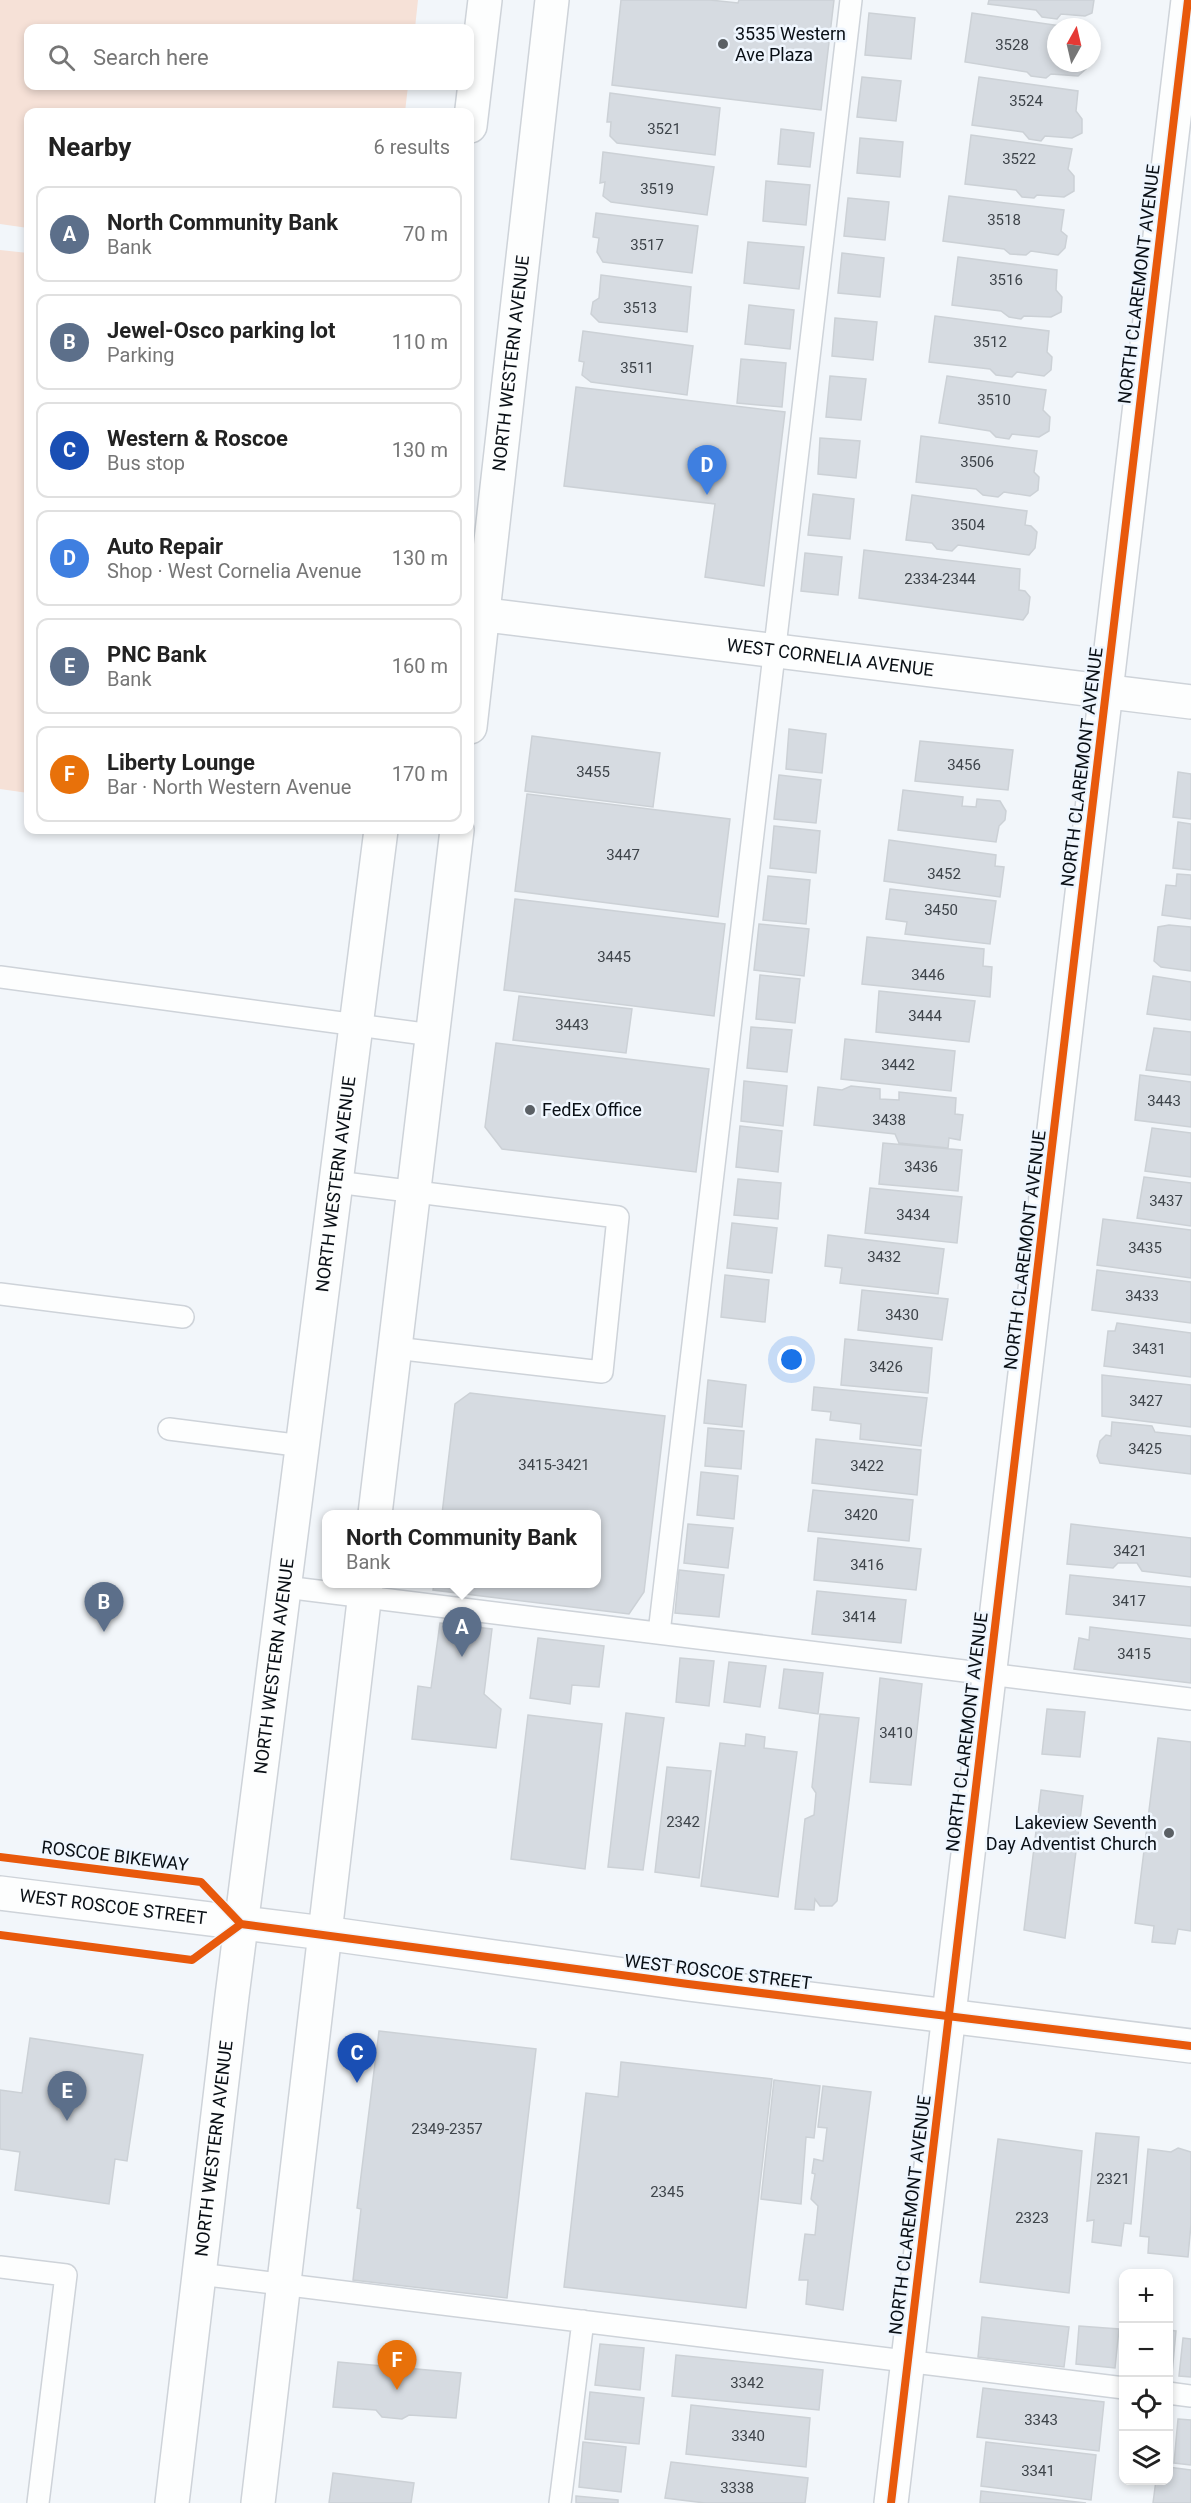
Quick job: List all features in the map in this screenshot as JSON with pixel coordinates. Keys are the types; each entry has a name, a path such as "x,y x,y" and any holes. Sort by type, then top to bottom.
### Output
{"street":[{"path":"472,108 485,0"},
{"name":"NORTH WESTERN AVENUE","path":"474,652 476,614 552,0"},
{"name":"NORTH CLAREMONT AVENUE","path":"891,2503 1188,0"},
{"name":"WEST CORNELIA AVENUE","path":"476,614 1191,702"},
{"name":"NORTH WESTERN AVENUE","path":"172,2503 241,1924 380,834"},
{"path":"376,1510 457,834"},
{"path":"258,2503 366,1590"},
{"name":"WEST ROSCOE STREET","path":"0,1893 324,1933 676,1982 1191,2046"}],"lane":[{"path":"659,1633 850,0"},
{"path":"0,977 432,1035"},
{"path":"336,1182 618,1217 602,1372 395,1348"},
{"path":"0,1294 183,1317"},
{"path":"169,1429 303,1446"},
{"path":"285,1587 366,1590 659,1633 1191,1699"},
{"path":"0,2267 66,2275 38,2503"},
{"path":"199,2274 1119,2387"},
{"path":"560,2503 583,2321"},
{"path":"1173,2394 1191,2396"}],"shaded area":[{"path":"0,0 418,0 415,24 24,24 24,90 408,90 405,108 24,108 24,227 0,224"},
{"path":"0,250 24,253 24,792 0,789"}],"building":[{"name":"3535 Western Ave Plaza","path":"621,0 710,0 738,3 739,0 834,0 821,110 612,85"},
{"path":"989,0 1094,0 1092,13 1085,16 1061,14 1058,18 1042,17 1036,10 988,4"},
{"path":"869,13 915,18 911,59 865,55"},
{"path":"972,13 1047,24 1047,72 1083,72 1078,76 1051,74 1046,78 1031,76 1027,72 965,62"},
{"path":"862,77 901,81 896,121 857,117"},
{"path":"979,77 1078,91 1076,111 1082,119 1082,133 1072,138 1045,136 1041,141 1029,139 1023,132 972,125"},
{"path":"610,93 720,108 715,155 617,143 610,136 611,122 607,122"},
{"path":"781,129 814,133 810,167 778,164"},
{"path":"971,135 1072,149 1068,169 1074,176 1074,191 1064,197 1037,195 1034,198 1022,197 1016,190 965,184"},
{"path":"860,138 903,142 900,177 857,173"},
{"path":"603,152 714,167 707,215 611,202 603,196 605,182 600,183"},
{"path":"766,181 810,185 806,225 763,221"},
{"path":"949,196 1064,210 1061,231 1067,236 1065,248 1058,255 1031,251 1026,255 1010,254 1004,249 943,241"},
{"path":"848,198 889,202 885,240 844,236"},
{"path":"596,213 698,226 692,273 603,262 597,252 599,238 593,237"},
{"path":"748,242 804,247 799,289 744,283"},
{"path":"842,253 884,258 880,297 838,293"},
{"path":"958,257 1057,270 1056,290 1062,297 1061,312 1051,317 1024,316 1021,319 1009,317 1001,311 952,305"},
{"path":"601,275 691,287 687,332 599,322 591,314 593,302 599,298"},
{"path":"749,305 794,310 790,349 745,344"},
{"path":"935,316 1049,331 1047,352 1052,357 1051,370 1044,376 1017,372 1012,377 996,375 990,369 929,362"},
{"path":"835,318 877,322 873,360 832,356"},
{"path":"583,331 693,346 687,395 591,382 582,375 584,362 579,361"},
{"path":"741,359 786,363 782,407 737,403"},
{"path":"830,376 866,379 861,420 826,417"},
{"path":"947,376 1046,390 1043,410 1050,417 1049,431 1039,437 1012,434 1009,439 996,437 990,431 939,423"},
{"path":"576,387 785,412 764,586 705,577 715,504 564,486"},
{"path":"921,436 1037,451 1034,472 1039,477 1038,490 1030,496 1004,492 998,497 983,495 976,489 916,482"},
{"path":"820,438 860,441 856,478 818,474"},
{"path":"813,494 854,499 850,539 808,535"},
{"path":"912,495 1027,511 1025,525 1031,526 1037,532 1035,548 1029,555 958,545 952,551 937,549 932,543 906,540"},
{"path":"864,550 1020,569 1019,590 1025,591 1030,597 1028,613 1023,620 859,598"},
{"path":"805,553 842,557 838,595 801,591"},
{"path":"789,729 826,734 822,773 786,769"},
{"path":"532,736 660,753 653,807 525,791"},
{"path":"920,741 1013,750 1008,790 915,781"},
{"path":"1178,772 1191,774 1191,819 1173,817"},
{"path":"779,775 821,780 816,823 774,819"},
{"path":"903,790 963,797 962,806 976,807 977,799 1000,801 1006,811 1005,820 999,826 996,842 898,830"},
{"path":"527,794 730,819 718,917 515,891"},
{"path":"1178,822 1191,824 1191,870 1173,868"},
{"path":"774,826 820,831 816,873 770,868"},
{"path":"889,840 996,855 995,866 1004,867 1000,897 884,881"},
{"path":"1177,874 1191,875 1191,919 1162,915 1166,885 1176,886"},
{"path":"768,876 810,880 806,924 763,920"},
{"path":"890,889 996,901 990,944 905,934 907,922 886,919"},
{"path":"515,899 725,924 714,1016 504,990"},
{"path":"759,924 809,929 804,976 754,970"},
{"path":"1169,925 1191,927 1191,971 1161,967 1154,961 1158,927"},
{"path":"867,937 984,949 983,966 992,967 990,997 862,984"},
{"path":"760,975 800,979 795,1023 756,1019"},
{"path":"1153,976 1191,982 1191,1020 1147,1014"},
{"path":"879,991 975,1001 969,1042 876,1032"},
{"path":"519,996 632,1009 626,1053 513,1040"},
{"path":"751,1027 792,1030 787,1072 747,1068"},
{"path":"1154,1028 1191,1032 1191,1075 1146,1070"},
{"path":"845,1039 955,1051 951,1091 841,1079"},
{"path":"496,1043 709,1069 696,1172 502,1149 485,1127"},
{"path":"1140,1075 1191,1082 1191,1127 1135,1120"},
{"path":"744,1081 787,1086 783,1126 741,1121"},
{"path":"851,1086 880,1089 880,1099 899,1100 899,1092 956,1098 955,1114 963,1115 960,1140 949,1138 948,1148 899,1143 895,1134 814,1125 818,1087 842,1090"},
{"path":"740,1126 782,1131 778,1172 736,1167"},
{"path":"1152,1128 1191,1133 1191,1177 1145,1171"},
{"path":"883,1143 962,1150 958,1191 879,1184"},
{"path":"1144,1177 1191,1183 1191,1226 1137,1218"},
{"path":"738,1179 781,1183 778,1219 734,1215"},
{"path":"870,1188 962,1197 957,1243 865,1233"},
{"path":"1103,1219 1191,1230 1191,1278 1097,1265"},
{"path":"732,1223 777,1228 772,1273 727,1268"},
{"path":"828,1235 944,1249 938,1294 840,1283 842,1268 825,1266"},
{"path":"1097,1270 1191,1282 1191,1323 1092,1310"},
{"path":"725,1275 769,1280 765,1322 721,1317"},
{"path":"862,1290 948,1299 942,1340 858,1330"},
{"path":"1117,1323 1191,1333 1191,1377 1104,1366 1108,1331 1115,1331"},
{"path":"845,1339 932,1348 928,1393 841,1385"},
{"path":"1102,1375 1191,1385 1191,1427 1102,1416"},
{"path":"708,1380 746,1385 742,1427 704,1423"},
{"path":"814,1387 927,1398 921,1446 860,1439 861,1424 830,1420 831,1412 812,1410"},
{"path":"470,1393 665,1416 644,1592 629,1614 433,1590 433,1588 601,1588 601,1510 442,1510 455,1404"},
{"path":"1112,1422 1152,1426 1155,1432 1191,1436 1191,1474 1100,1463 1097,1456 1100,1441 1106,1435 1111,1436"},
{"path":"708,1428 744,1431 741,1469 705,1466"},
{"path":"816,1439 921,1450 917,1495 812,1483"},
{"path":"701,1472 738,1476 734,1519 697,1515"},
{"path":"813,1490 913,1500 909,1541 808,1531"},
{"path":"688,1524 733,1528 728,1568 684,1563"},
{"path":"1071,1524 1191,1538 1191,1577 1142,1571 1137,1563 1118,1563 1113,1568 1067,1564"},
{"path":"818,1538 921,1549 916,1590 814,1580"},
{"path":"679,1570 724,1575 719,1617 675,1613"},
{"path":"1070,1575 1191,1587 1191,1626 1066,1614"},
{"path":"817,1591 906,1600 901,1643 812,1634"},
{"path":"440,1623 492,1629 484,1694 501,1709 496,1748 412,1739 418,1686 431,1688"},
{"path":"1090,1627 1191,1639 1191,1683 1074,1669 1079,1638 1089,1640"},
{"path":"538,1638 604,1646 599,1687 572,1685 570,1704 530,1698"},
{"path":"680,1658 714,1661 709,1706 676,1702"},
{"path":"729,1662 766,1666 760,1707 724,1702"},
{"path":"784,1669 823,1673 818,1714 779,1708"},
{"path":"880,1678 922,1684 911,1785 870,1782"},
{"path":"1047,1709 1085,1712 1080,1757 1042,1754"},
{"path":"626,1713 664,1718 643,1870 608,1867"},
{"path":"820,1714 859,1718 837,1901 832,1906 820,1906 815,1899 814,1910 795,1909 805,1819 814,1815 816,1793 812,1787"},
{"path":"528,1715 602,1724 585,1869 511,1859"},
{"path":"746,1734 765,1737 764,1748 797,1752 778,1897 701,1886 720,1743 745,1746"},
{"name":"Lakeview Seventh Day Adventist Church","path":"1158,1738 1191,1742 1191,1931 1178,1929 1175,1944 1152,1942 1154,1926 1135,1923"},
{"path":"667,1767 711,1771 699,1878 655,1872"},
{"path":"1041,1790 1083,1796 1065,1938 1024,1930"},
{"path":"379,2031 536,2049 507,2298 353,2280 361,2209 357,2208"},
{"path":"30,2038 143,2055 127,2161 115,2159 109,2204 15,2190 20,2152 0,2149 0,2090 22,2093"},
{"path":"621,2062 772,2079 746,2308 564,2287 586,2093 618,2097"},
{"path":"774,2080 820,2086 814,2138 806,2137 801,2204 761,2199"},
{"path":"823,2086 871,2092 843,2310 806,2304 808,2280 799,2280 805,2234 815,2235 818,2206 811,2199 815,2174 812,2173 814,2159 823,2161 827,2128 818,2127"},
{"path":"1096,2133 1139,2137 1131,2224 1124,2223 1121,2246 1092,2242 1094,2220 1087,2221"},
{"path":"998,2139 1082,2151 1069,2293 980,2282"},
{"path":"1178,2148 1191,2152 1191,2224 1188,2257 1148,2253 1149,2237 1140,2236 1148,2149 1171,2152"},
{"path":"982,2317 1069,2327 1064,2367 978,2357"},
{"path":"1079,2326 1119,2329 1115,2368 1076,2364"},
{"path":"1173,2331 1176,2331 1173,2363"},
{"path":"1183,2338 1191,2339 1191,2377 1179,2376"},
{"path":"600,2344 644,2348 640,2390 595,2385"},
{"path":"676,2355 823,2370 819,2410 672,2396"},
{"path":"338,2362 461,2373 456,2418 409,2415 402,2419 382,2417 376,2410 333,2407"},
{"path":"983,2388 1104,2402 1099,2451 977,2437"},
{"path":"590,2392 644,2398 639,2444 585,2439"},
{"path":"691,2405 810,2418 806,2467 686,2454"},
{"path":"1178,2419 1191,2420 1191,2465 1174,2463"},
{"path":"583,2442 626,2447 621,2492 579,2487"},
{"path":"986,2442 1096,2455 1091,2500 981,2486"},
{"path":"671,2462 808,2478 805,2503 705,2503 665,2498"},
{"path":"1173,2468 1191,2470 1191,2503 1153,2503 1155,2485 1173,2485"},
{"path":"333,2473 414,2483 411,2503 329,2503"},
{"path":"981,2491 1086,2503 980,2503"},
{"path":"576,2496 618,2500 618,2503 576,2503"}],"cycle path":[{"path":"891,2503 1188,0"},
{"name":"ROSCOE BIKEWAY","path":"0,1857 201,1882 241,1924"},
{"path":"241,1924 688,1984 1191,2046"},
{"path":"0,1935 192,1960 241,1924"}],"place":[{"name":"3535 Western Ave Plaza","path":"723,44"},
{"name":"Auto Repair","path":"707,495"},
{"name":"FedEx Office","path":"530,1110"},
{"name":"Jewel-Osco parking lot","path":"104,1632"},
{"name":"North Community Bank","path":"462,1657"},
{"name":"Lakeview Seventh Day Adventist Church","path":"1169,1833"},
{"name":"Western & Roscoe","path":"357,2083"},
{"name":"PNC Bank","path":"67,2121"},
{"name":"Liberty Lounge","path":"397,2390"}]}
